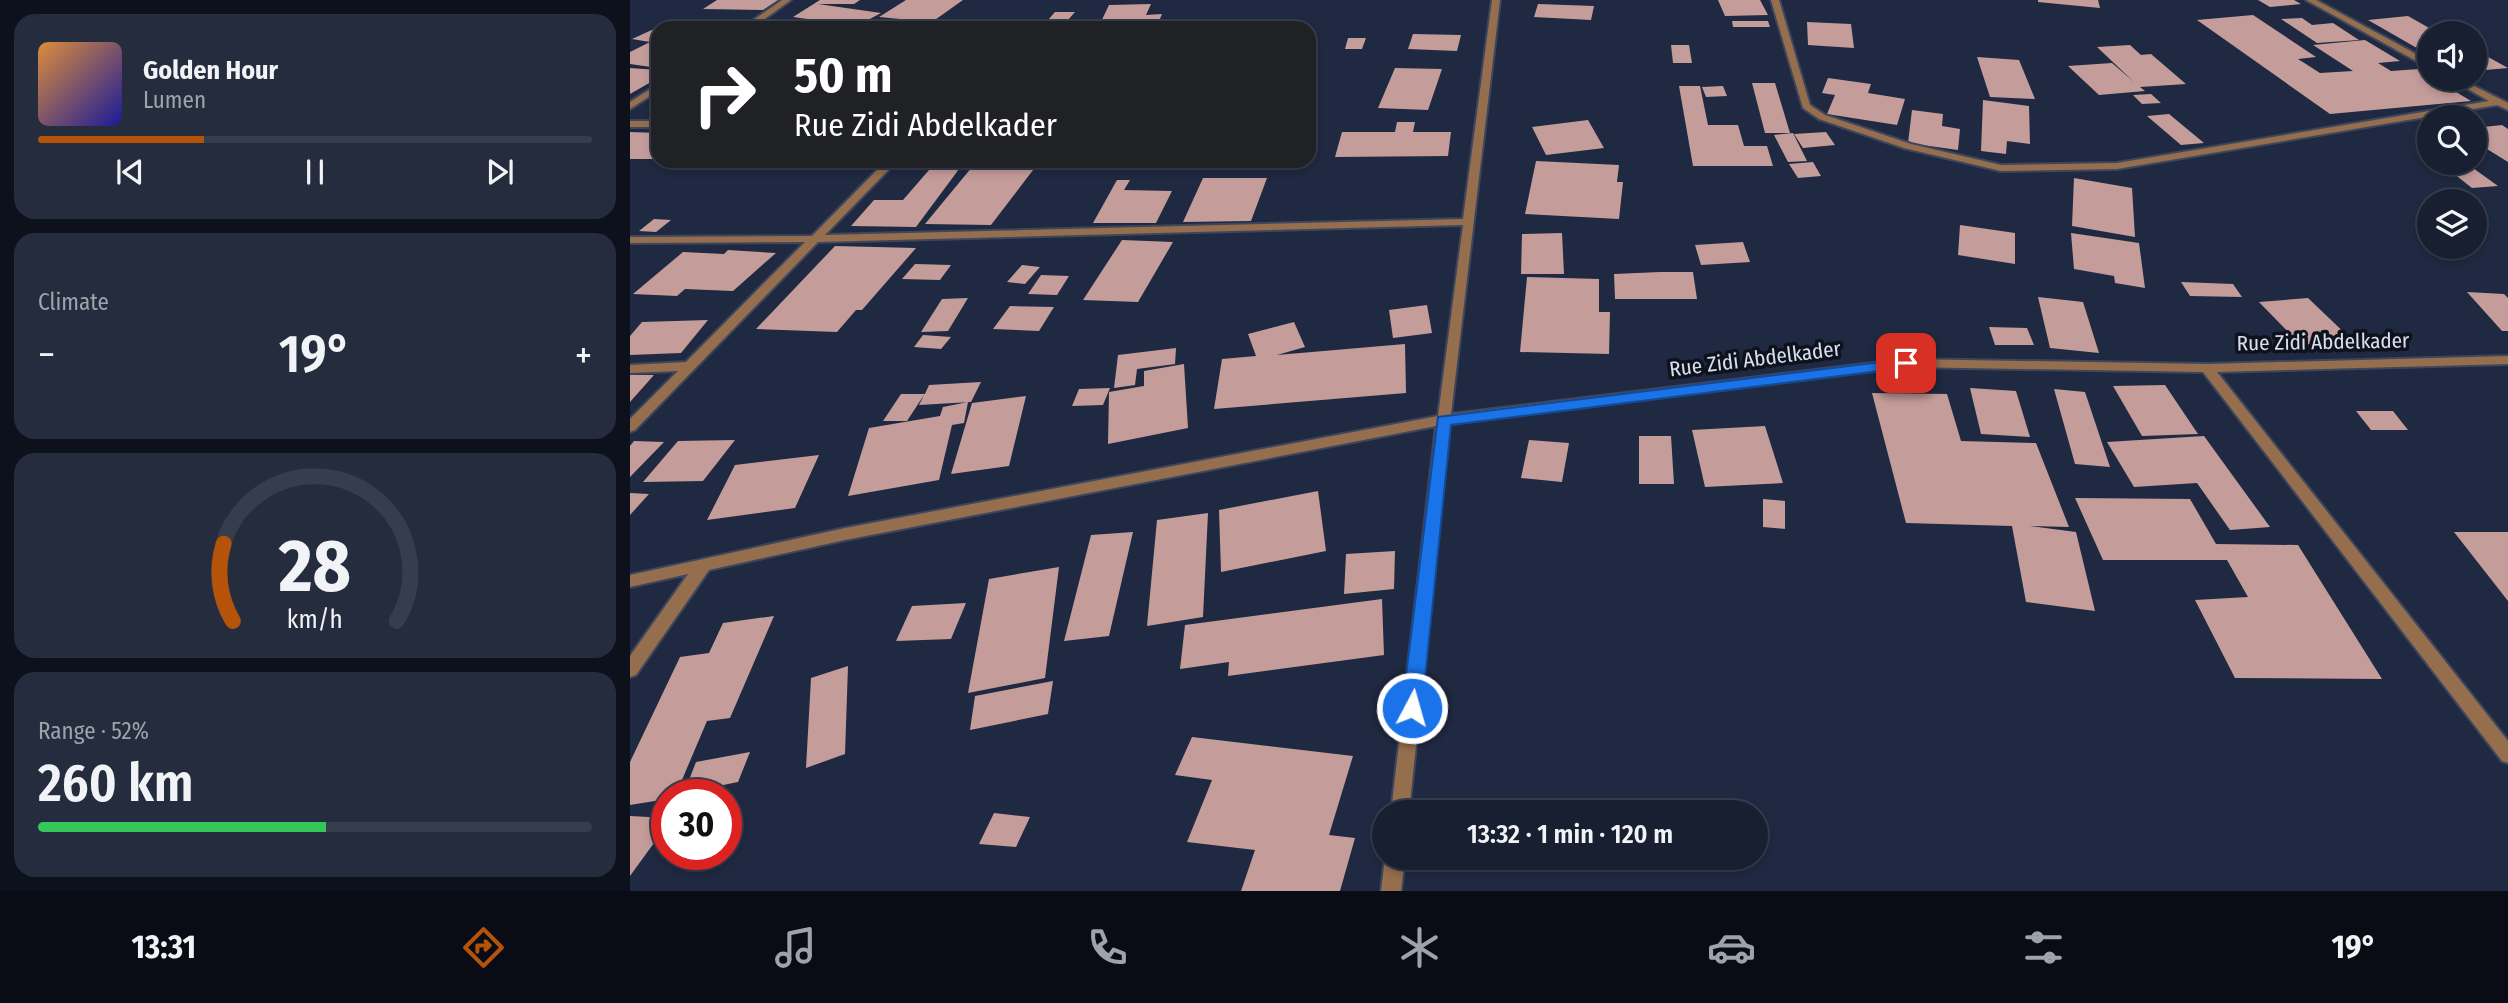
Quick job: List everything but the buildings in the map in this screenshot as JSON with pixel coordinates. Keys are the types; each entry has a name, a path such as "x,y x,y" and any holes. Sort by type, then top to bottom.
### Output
{"street":[{"path":"756,21 787,0"},
{"path":"1401,800 1444,421 1496,0"},
{"path":"1775,0 1805,106 1822,117 1908,146 2001,168 2117,166 2497,102"},
{"path":"2310,0 2417,58"},
{"path":"2476,91 2508,107"},
{"path":"630,106 651,92"},
{"path":"630,124 651,124"},
{"path":"630,428 819,239 885,168"},
{"path":"630,240 819,239 1469,222"},
{"name":"Rue Zidi Abdelkader","path":"630,581 845,534 1444,421 1906,363 2207,368 2508,360"},
{"path":"630,369 690,366"},
{"path":"2207,368 2508,755"},
{"path":"630,670 705,563"},
{"path":"1391,891 1394,870"}],"route":[{"path":"1412,708 1444,421 1906,363"}]}
